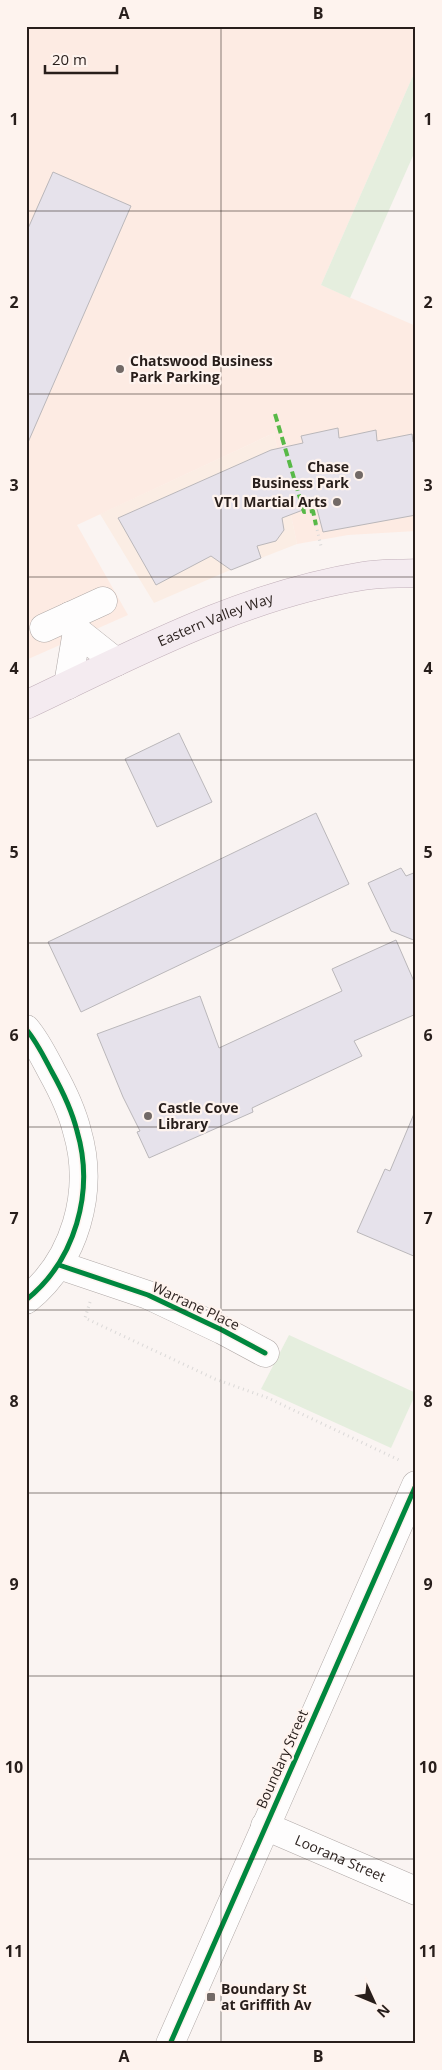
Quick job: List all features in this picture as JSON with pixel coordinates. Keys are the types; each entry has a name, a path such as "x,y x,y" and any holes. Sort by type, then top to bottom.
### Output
{"main road":[{"name":"Eastern Valley Way","path":"26,705 116,662 222,615 285,594 364,576 416,573"}],"street":[{"path":"44,628 73,623 103,601"},
{"path":"73,623 116,662"},
{"path":"68,685 73,623"},
{"path":"26,1030 40,1049 60,1087 78,1132 83,1194 78,1222 59,1265 39,1290 26,1300"},
{"name":"Warrane Place","path":"59,1265 148,1295 222,1330 265,1353"},
{"name":"Boundary Street","path":"170,2044 416,1485"},
{"name":"Loorana Street","path":"265,1826 416,1891"}],"path":[{"path":"316,525 321,546"},
{"path":"85,1318 215,1379 268,1398 399,1460"}],"shaded area":[{"path":"26,26 416,26 416,69 321,285 416,326 416,531 348,535 297,544 274,433 77,525 128,615 26,660"},
{"path":"274,433 297,544 154,603 100,514"}],"green space":[{"path":"416,69 416,149 350,298 321,285"},
{"path":"289,1335 416,1393 391,1448 261,1389"}],"building":[{"path":"53,172 131,206 26,447 26,233"},
{"path":"338,428 339,438 376,430 377,441 412,434 413,442 416,441 416,515 323,532 316,505 282,518 284,530 276,541 257,546 261,558 231,570 211,556 156,585 118,518 271,450 303,443 301,436"},
{"path":"179,733 212,802 157,827 125,759"},
{"path":"316,813 349,884 81,1012 48,942"},
{"path":"401,868 406,876 416,872 416,941 391,931 368,883"},
{"path":"396,940 416,986 416,1014 354,1041 362,1056 252,1108 253,1112 149,1158 137,1132 140,1131 123,1097 97,1034 200,996 219,1048 342,991 332,969"},
{"path":"416,1109 416,1257 357,1232 385,1169 390,1171"}],"marked path":[{"path":"275,414 304,512 313,511 316,525"}],"cycle path":[{"path":"26,1029 43,1055 70,1108 82,1154 84,1178 77,1224 68,1245 57,1266 43,1284 26,1300"},
{"path":"59,1265 148,1295 222,1330 265,1353"},
{"path":"170,2044 416,1485"}],"place":[{"name":"Chatswood Business Park Parking","path":"120,369"},
{"name":"Chase Business Park","path":"359,475"},
{"name":"VT1 Martial Arts","path":"337,502"},
{"name":"Castle Cove Library","path":"148,1116"},
{"name":"Boundary St at Griffith Av","path":"211,1997"}]}
